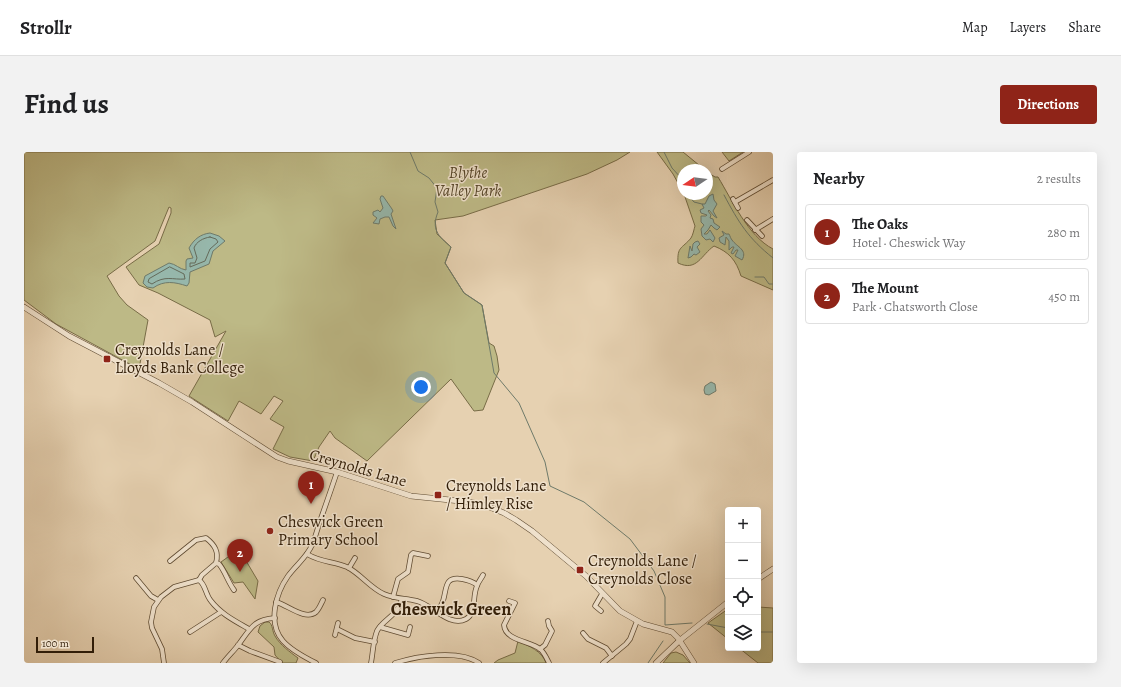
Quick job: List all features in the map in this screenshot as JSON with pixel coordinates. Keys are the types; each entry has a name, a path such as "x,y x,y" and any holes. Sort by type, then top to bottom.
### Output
{"street":[{"path":"722,169 749,152"},
{"path":"738,208 734,201 773,180"},
{"path":"755,230 773,219"},
{"path":"747,220 762,236"},
{"name":"Creynolds Lane","path":"24,307 69,336 192,402 278,456 300,465 337,472 411,496 470,502 487,506 504,513 532,531 586,576 620,611 637,621 672,632 680,641"},
{"path":"316,663 298,653 282,640 277,630 275,618 276,602 287,578 307,554 312,544 337,472"},
{"path":"164,663 162,649 152,628 151,622 154,607 158,600 174,587 199,580 202,575 216,563 218,555 217,551 209,541 203,537 196,540 170,560"},
{"path":"393,596 398,579 408,572 411,554 413,553 428,556"},
{"path":"307,554 324,562 335,563 349,568 376,589 385,594 402,599 418,601 427,605 443,617 460,621 466,619 472,613 477,585 483,575"},
{"path":"349,568 355,558"},
{"path":"216,563 221,566 228,583 234,590"},
{"path":"761,577 773,570"},
{"path":"136,578 151,596 158,600"},
{"path":"436,612 443,602 448,582 451,579 469,580 477,585"},
{"path":"199,580 203,584 209,599 221,612 249,629"},
{"path":"601,611 595,606 602,594"},
{"path":"371,663 377,632 400,607 402,599"},
{"path":"276,602 284,604 300,614 308,614 316,612 324,600"},
{"path":"509,600 515,603 504,625 504,629 510,636 540,649 549,663"},
{"path":"656,663 680,641 725,604"},
{"path":"190,632 221,612"},
{"path":"223,663 249,629 262,619 275,618"},
{"path":"540,649 545,645 552,631 548,621"},
{"path":"603,663 623,647 630,639 637,621"},
{"path":"335,635 338,623"},
{"path":"380,627 408,634 410,627"},
{"path":"337,629 355,638 375,642"},
{"path":"583,633 588,639 606,648 612,656"},
{"path":"680,641 694,663"},
{"path":"238,645 280,662"},
{"path":"395,663 427,656 465,657 479,663"},
{"path":"463,663 465,657"}],"green space":[{"name":"Blythe Valley Park","path":"24,152 630,152 617,160 587,174 463,216 435,220 437,234 451,247 445,263 464,293 482,305 489,343 494,346 497,356 499,370 483,410 474,411 451,379 367,461 335,438 330,431 319,447 313,461 290,457 273,449 284,427 270,419 283,401 274,396 261,414 239,401 228,421 189,396 226,331 215,337 210,320 158,293 139,285 126,267 159,244 171,213 171,208 169,207 155,241 107,276 119,296 127,305 148,320 139,369 56,324 24,300"},
{"path":"657,152 683,152 698,164 677,164 677,181"},
{"path":"722,152 743,152 729,161"},
{"path":"713,176 718,177 748,227 756,236 773,249 773,290 741,276 737,265 731,257 724,251 714,246 694,264 684,265 678,263 678,253 691,238 695,226 686,200 713,200"},
{"path":"239,549 258,581 255,599 243,582 234,583 221,562"},
{"path":"761,607 773,608 773,663 758,663 743,651 761,651"},
{"path":"725,611 725,637 708,623"},
{"path":"265,622 270,623 277,639 285,648 298,658 296,663 282,663 275,655 274,647 258,632 260,626"},
{"path":"518,641 538,652 546,663 494,663 515,653"},
{"path":"676,652 683,655 690,663 663,663 671,653"}],"water":[{"path":"713,194 714,200 717,204 713,211 717,218 709,210 708,211 711,215 710,218 713,219 714,223 720,227 717,230 711,225 704,234 707,234 710,230 715,238 713,242 710,239 706,240 702,236 701,229 704,225 701,222 701,216 707,215 701,213 700,210 704,208 702,204 705,204 707,200 713,200"},
{"path":"381,196 383,196 393,211 391,214 396,229 389,217 380,219 379,224 373,223 377,218 373,215 373,212 378,210 380,212 383,208 380,199"},
{"path":"722,231 729,234 732,240 743,251 744,254 742,260 735,256 738,250 736,250 733,254 731,253 734,247 729,250 729,241 726,237 725,245 720,242 719,238 724,235"},
{"path":"210,233 219,236 225,241 213,251 209,264 190,272 189,283 187,286 170,282 157,285 153,288 147,287 143,283 145,276 169,263 186,270 187,259 193,258 189,248 195,240"},
{"path":"698,241 700,244 697,247 700,252 688,258 690,246 692,251 693,244"},
{"path":"711,382 715,384 716,391 709,395 705,394 705,386"}],"waterway":[{"path":"410,152 418,171 429,178 437,188 435,202 438,212 435,223 436,228 439,236 451,247 445,263 464,293 482,305 494,373 519,403 545,462 550,486 584,502 630,539 654,571 665,597 665,625 692,623"},
{"path":"664,152 672,168 677,174"},
{"path":"724,195 734,214 750,237 773,258"},
{"path":"692,200 702,204"},
{"path":"755,277 764,277 769,284 773,284"},
{"path":"707,624 725,627"},
{"path":"761,632 773,632"},
{"path":"648,663 663,641"}],"place":[{"name":"Creynolds Lane / Lloyds Bank College","path":"107,359"},
{"name":"Creynolds Lane / Himley Rise","path":"438,495"},
{"name":"The Oaks","path":"311,504"},
{"name":"Cheswick Green Primary School","path":"270,531"},
{"name":"Creynolds Lane / Creynolds Close","path":"580,570"},
{"name":"The Mount","path":"240,572"}],"district":[{"name":"Cheswick Green","path":"451,609"}]}
